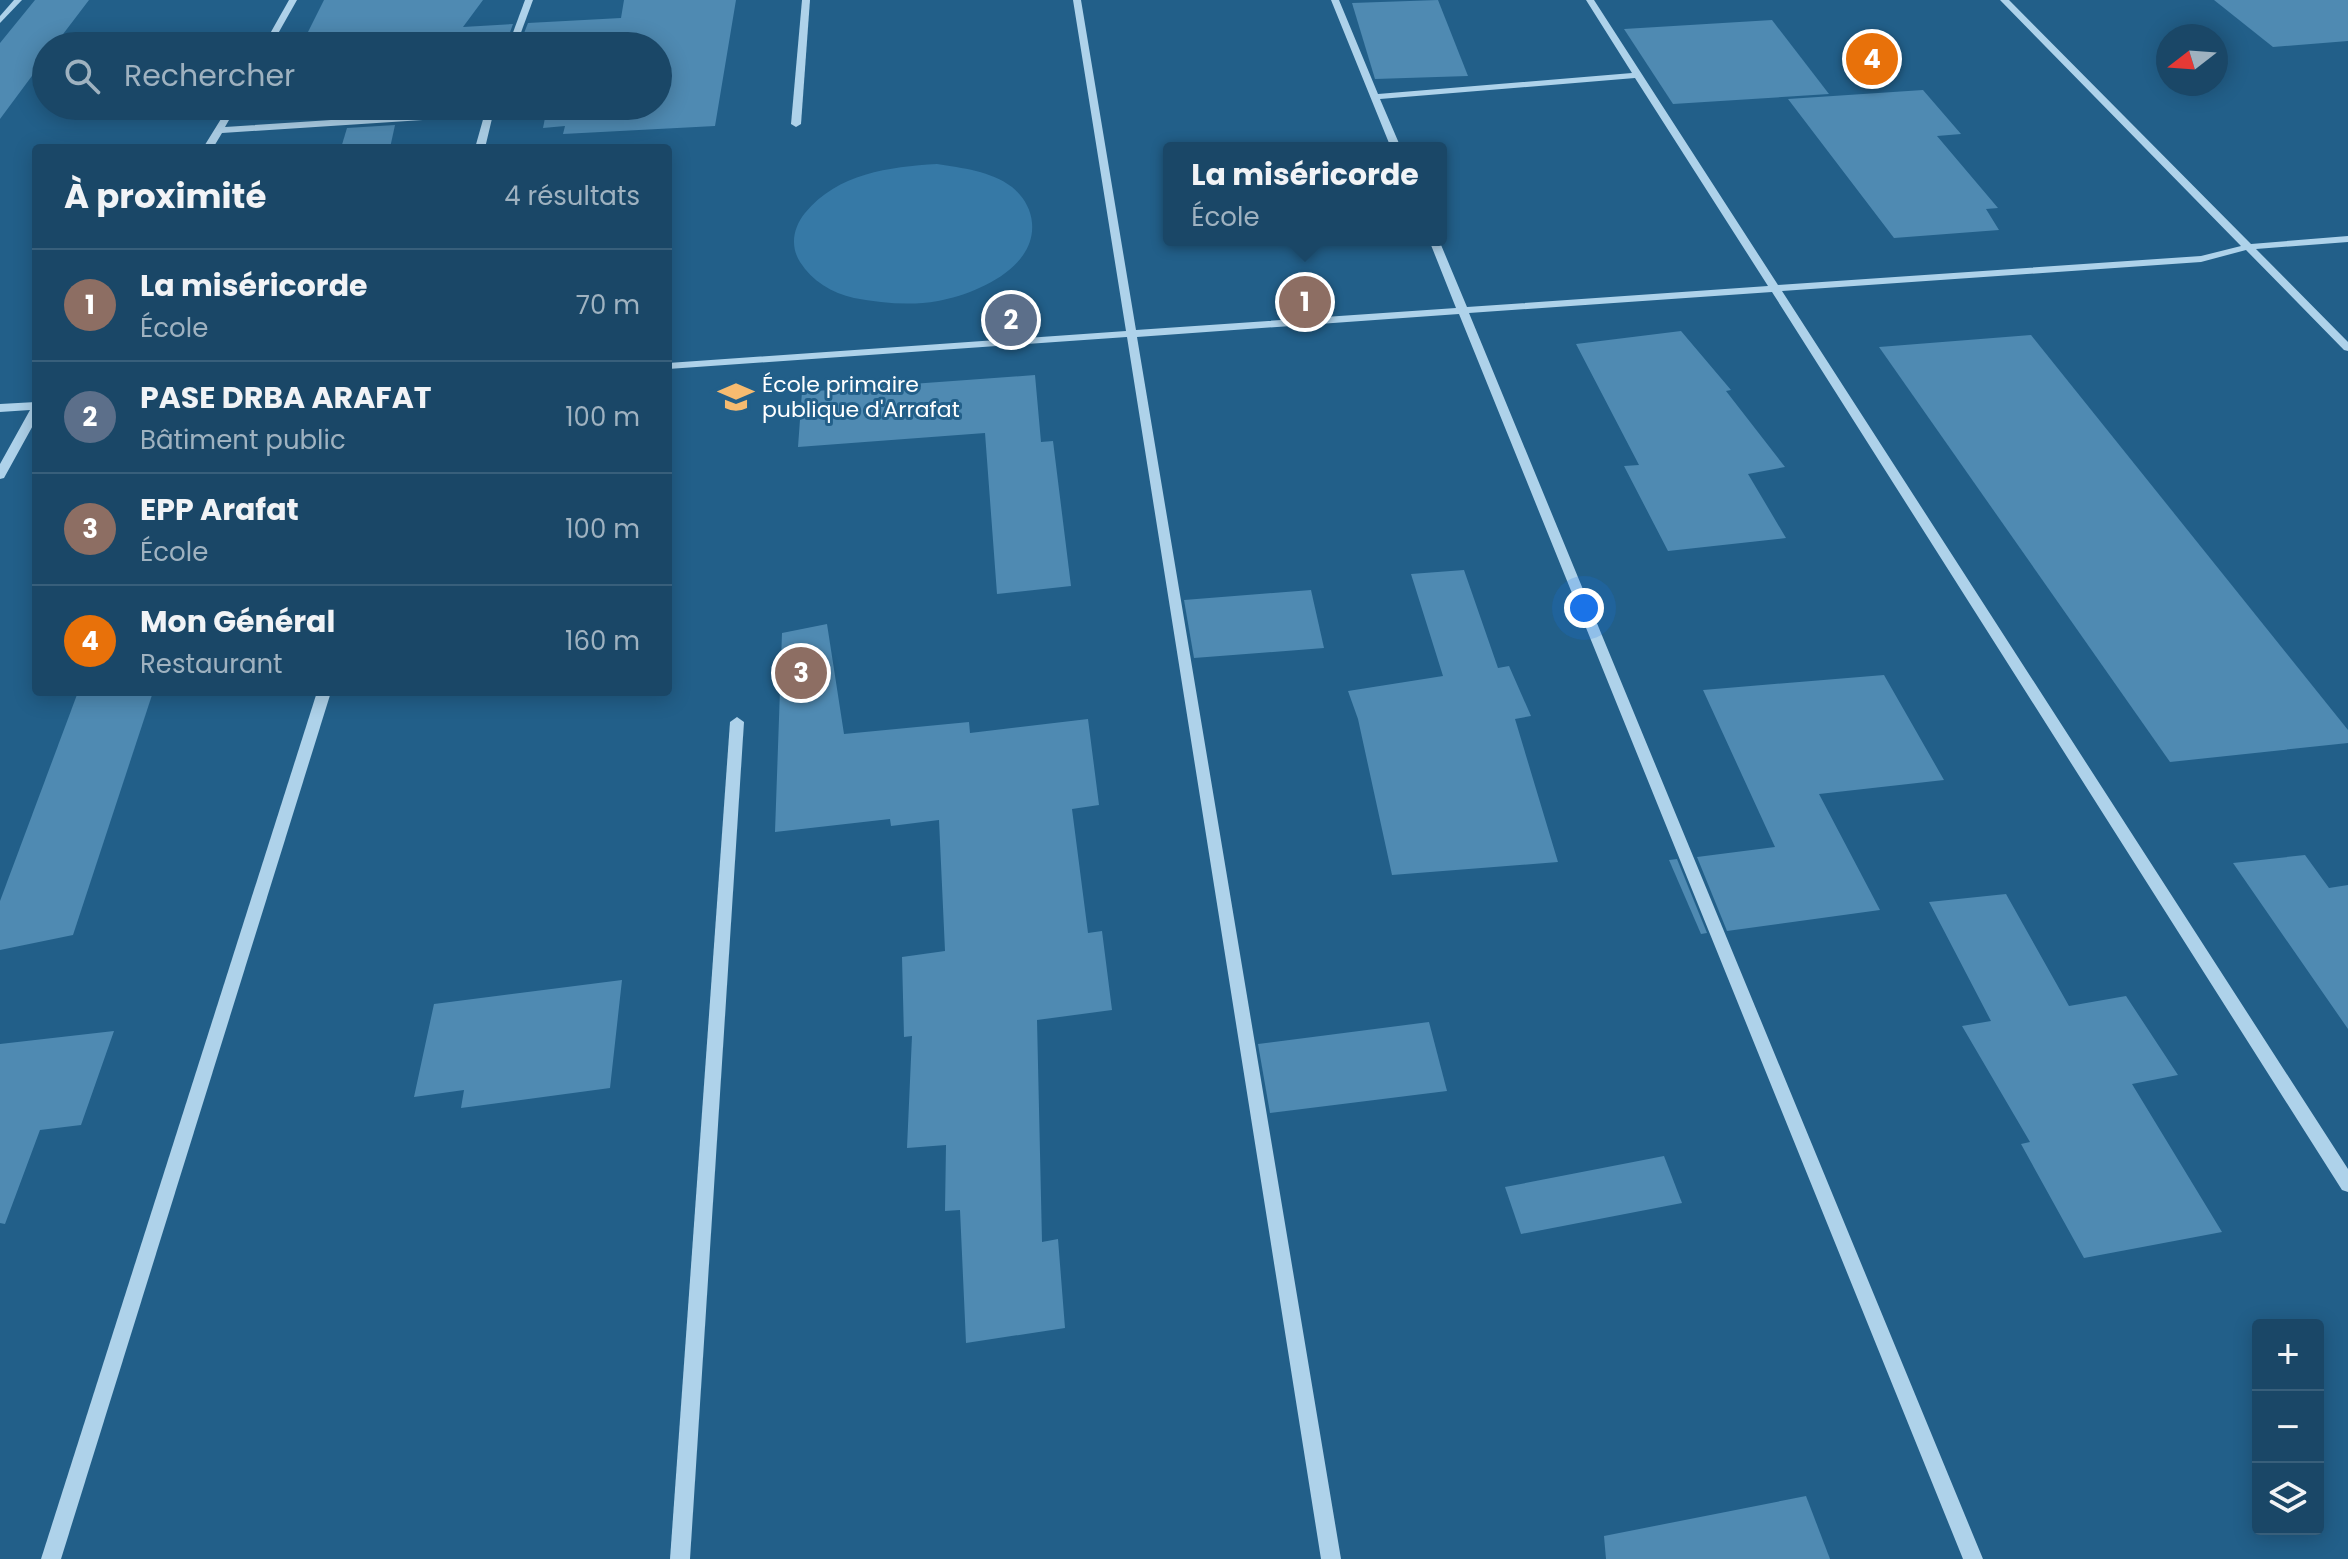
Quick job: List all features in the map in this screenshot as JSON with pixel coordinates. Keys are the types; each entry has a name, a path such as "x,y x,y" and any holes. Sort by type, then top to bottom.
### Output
{"street":[{"path":"0,21 18,0"},
{"path":"275,32 293,0"},
{"path":"517,32 529,0"},
{"path":"796,124 806,0"},
{"path":"1077,0 1331,1559"},
{"path":"1335,0 1394,142"},
{"path":"1590,0 2348,1184"},
{"path":"2004,0 2348,348"},
{"path":"1375,97 1638,75"},
{"path":"211,144 225,120"},
{"path":"220,130 349,120"},
{"path":"481,144 487,120"},
{"path":"672,366 2201,259 2247,247 2348,239"},
{"path":"1436,246 1973,1559"},
{"path":"0,408 32,408"},
{"path":"0,475 32,415"},
{"path":"51,1559 323,696"},
{"path":"680,1559 737,722"}],"shaded area":[{"path":"937,164 995,177 1020,194 1031,218 1031,239 1014,266 969,292 928,303 854,298 823,285 805,269 797,256 794,237 801,219 818,200 833,189 865,175 901,167"}],"building":[{"path":"35,0 89,0 65,32 32,32 32,76 0,119 0,43"},
{"path":"324,0 483,0 463,27 513,24 510,32 308,32"},
{"path":"624,0 736,0 715,126 563,134 565,126 543,128 545,120 672,120 672,32 524,32 528,23 621,18"},
{"path":"1438,0 1468,76 1375,79 1352,3"},
{"path":"2214,0 2348,0 2348,41 2273,47"},
{"path":"1772,20 1829,94 1673,104 1624,29"},
{"path":"1923,90 1961,134 1937,136 1998,208 1986,209 1999,230 1894,238 1788,99"},
{"path":"395,125 391,144 342,144 347,128"},
{"path":"1681,331 1731,390 1726,391 1785,467 1748,474 1786,538 1668,551 1624,466 1639,465 1576,344"},
{"path":"2031,335 2348,730 2348,743 2170,762 1879,347"},
{"path":"1035,375 1041,442 1053,441 1071,586 997,594 985,433 798,447 802,392"},
{"path":"1464,570 1498,668 1509,666 1531,716 1515,719 1558,862 1392,875 1358,719 1348,691 1443,676 1411,574"},
{"path":"1311,590 1324,648 1194,658 1184,600"},
{"path":"827,624 844,734 969,722 970,733 1088,719 1099,805 1072,809 1088,933 1102,931 1112,1010 1037,1020 1042,1242 1058,1239 1065,1328 966,1343 960,1210 945,1211 946,1145 907,1148 912,1036 904,1037 902,957 945,951 939,820 891,826 890,819 775,832 782,633"},
{"path":"1884,675 1944,780 1819,794 1880,910 1727,931 1697,857 1775,847 1703,690"},
{"path":"77,696 152,696 73,935 0,950 0,901"},
{"path":"2305,855 2329,888 2348,885 2348,1029 2233,863"},
{"path":"1677,859 1707,933 1701,934 1669,860"},
{"path":"2006,894 2069,1006 2126,996 2178,1075 2132,1084 2222,1232 2084,1258 2021,1144 2030,1142 1962,1026 1991,1021 1929,902"},
{"path":"622,980 610,1088 461,1108 464,1090 414,1097 434,1004"},
{"path":"1429,1022 1447,1091 1270,1113 1258,1044"},
{"path":"114,1031 81,1125 40,1130 5,1224 0,1223 0,1044"},
{"path":"1664,1156 1682,1203 1521,1234 1505,1187"},
{"path":"1806,1496 1830,1559 1606,1559 1604,1536"}],"place":[{"name":"Mon Général","path":"1872,59"},
{"name":"La miséricorde","path":"1305,302"},
{"name":"PASE DRBA ARAFAT","path":"1011,320"},
{"name":"École primaire publique d'Arrafat","path":"736,397"},
{"name":"EPP Arafat","path":"801,673"}]}
